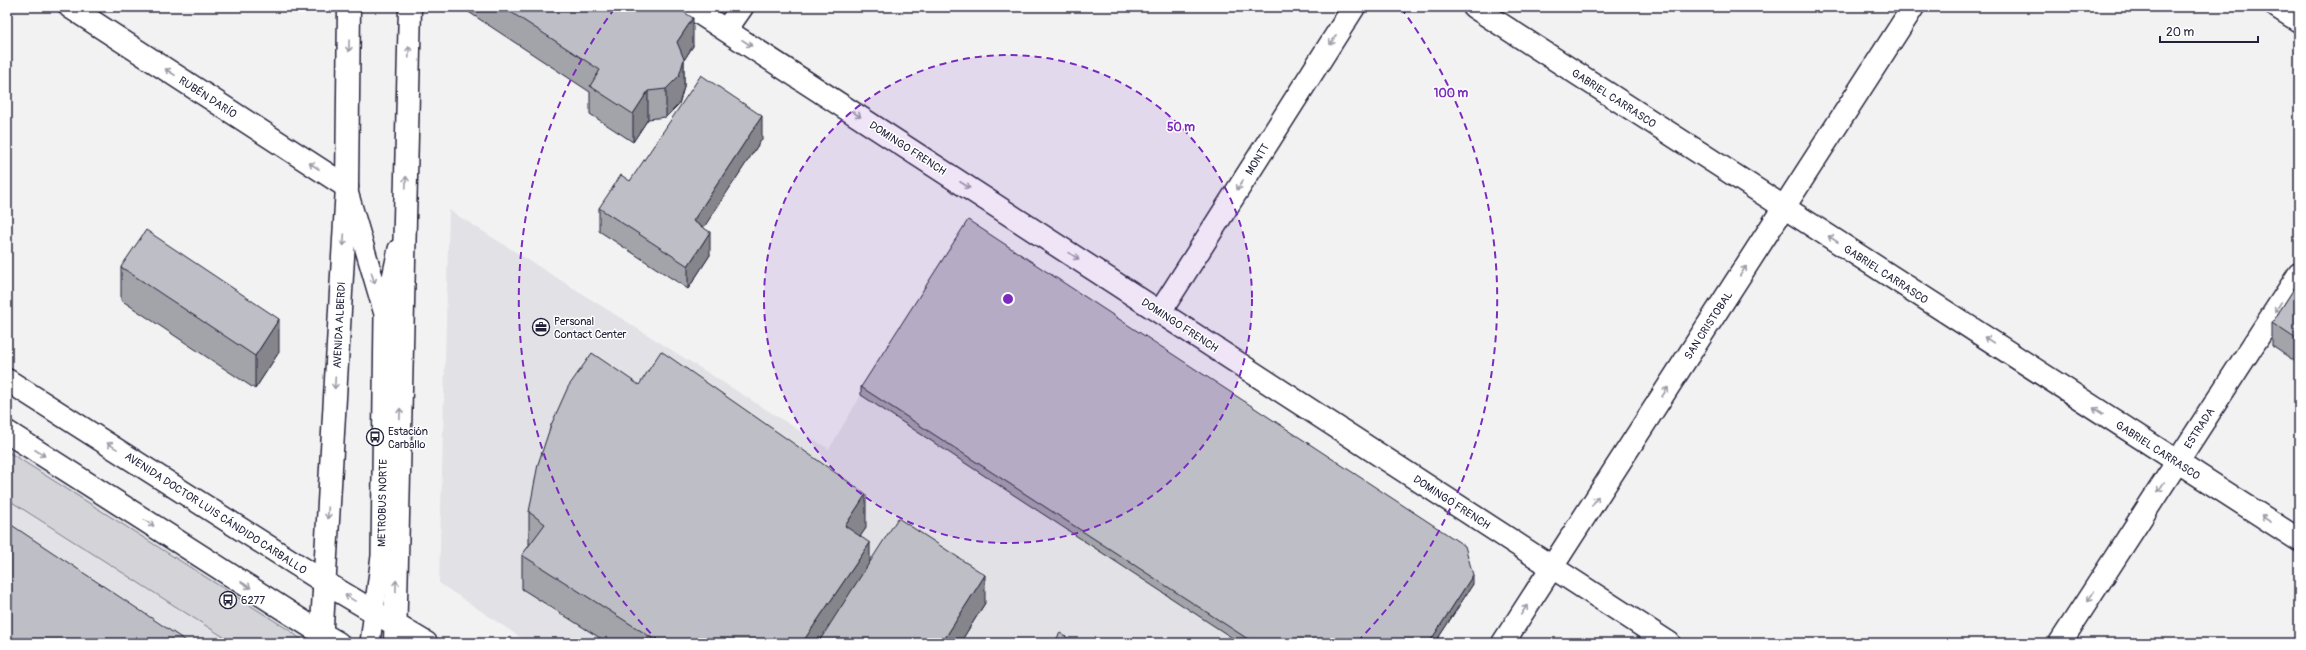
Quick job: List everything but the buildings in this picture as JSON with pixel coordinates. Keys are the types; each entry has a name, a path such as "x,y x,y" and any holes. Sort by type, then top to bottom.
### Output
{"street":[{"name":"RUBÉN DARÍO","path":"70,7 347,187"},
{"name":"AVENIDA ALBERDI","path":"327,640 324,582 347,187 349,7"},
{"path":"395,634 410,7"},
{"name":"DOMINGO FRENCH","path":"690,7 1669,643"},
{"path":"726,30 742,7"},
{"name":"MONTT","path":"1160,312 1354,7"},
{"name":"GABRIEL CARRASCO","path":"1474,7 2299,540"},
{"name":"SAN CRISTOBAL","path":"1503,643 1913,7"},
{"path":"2277,7 2299,21"},
{"name":"ESTRADA","path":"2060,643 2299,274"},
{"name":"AVENIDA DOCTOR LUIS CÁNDIDO CARBALLO","path":"7,380 374,613 395,634 426,643"},
{"path":"7,432 327,640"}],"lane":[{"name":"METROBUS NORTE","path":"347,187 384,315"},
{"name":"METROBUS NORTE","path":"370,643 381,556 384,315 404,221"}],"shaded area":[{"name":"Personal Contact Center","path":"449,210 829,449 861,395 1435,643 529,643 439,583"},
{"path":"7,432 321,643 7,643"},
{"path":"7,451 289,630 306,643 233,643 7,499"}],"place":[{"name":"Personal Contact Center","path":"541,327"},
{"name":"Estación Carballo","path":"375,437"},
{"name":"6277","path":"228,600"}]}
